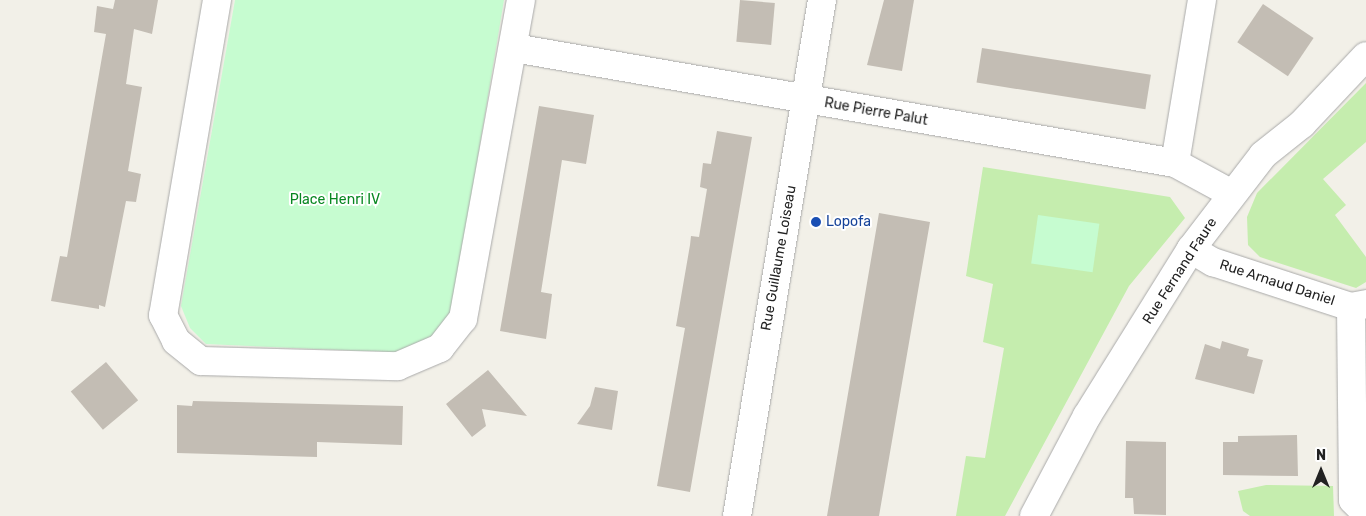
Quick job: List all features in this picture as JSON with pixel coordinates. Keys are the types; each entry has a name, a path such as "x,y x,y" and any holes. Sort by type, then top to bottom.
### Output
{"street":[{"path":"216,0 163,315 176,341 201,361 398,366 440,348 463,319 514,48 521,0"},
{"name":"Rue Guillaume Loiseau","path":"738,516 808,100 822,0"},
{"path":"1175,163 1202,0"},
{"name":"Rue Pierre Palut","path":"514,48 1175,163 1232,194"},
{"name":"Rue Fernand Faure","path":"1034,516 1087,416 1191,250 1263,155 1302,124 1366,56"},
{"name":"Rue Arnaud Daniel","path":"1191,250 1214,262 1359,306"},
{"path":"1359,306 1353,500 1366,513"}],"green space":[{"name":"Place Henri IV","path":"235,0 504,0 451,319 437,341 406,353 206,344 190,328 181,306"},
{"path":"1366,83 1366,142 1323,179 1346,205 1335,215 1366,257 1366,282 1356,288 1260,257 1248,245 1247,217 1257,193"},
{"path":"983,167 1170,197 1185,218 1129,286 1005,516 956,516 966,456 985,458 1004,348 983,342 993,284 966,276"},
{"path":"1038,215 1099,224 1093,272 1031,264"},
{"path":"1266,485 1333,486 1334,516 1250,516 1243,511 1238,491"}],"building":[{"path":"115,0 158,0 152,34 134,29 126,84 142,87 128,171 141,174 136,202 126,201 105,307 99,305 99,309 51,301 60,256 67,257 106,34 94,32 97,6 113,9"},
{"path":"740,0 775,3 771,45 736,42"},
{"path":"884,0 914,0 902,71 867,65"},
{"path":"1263,4 1314,38 1288,76 1237,42"},
{"path":"982,48 1151,75 1145,109 977,83"},
{"path":"539,106 594,115 586,164 562,160 541,292 552,294 546,339 500,331"},
{"path":"717,131 752,137 690,492 657,486 685,328 676,326 691,236 699,237 707,189 700,187 703,163 711,164"},
{"path":"879,213 930,222 879,516 827,516"},
{"path":"1222,341 1249,349 1247,356 1263,360 1254,394 1195,379 1205,344 1220,349"},
{"path":"106,362 138,400 103,430 71,392"},
{"path":"488,370 527,416 482,409 486,426 472,437 446,404"},
{"path":"595,387 618,391 612,430 577,424 590,406"},
{"path":"193,401 403,406 402,445 317,442 317,457 177,453 177,405 192,406"},
{"path":"1297,435 1298,476 1223,475 1223,442 1238,442 1238,436"},
{"path":"1126,441 1166,442 1166,515 1134,514 1133,498 1125,498"}],"place":[{"name":"Lopofa","path":"816,222"}]}
